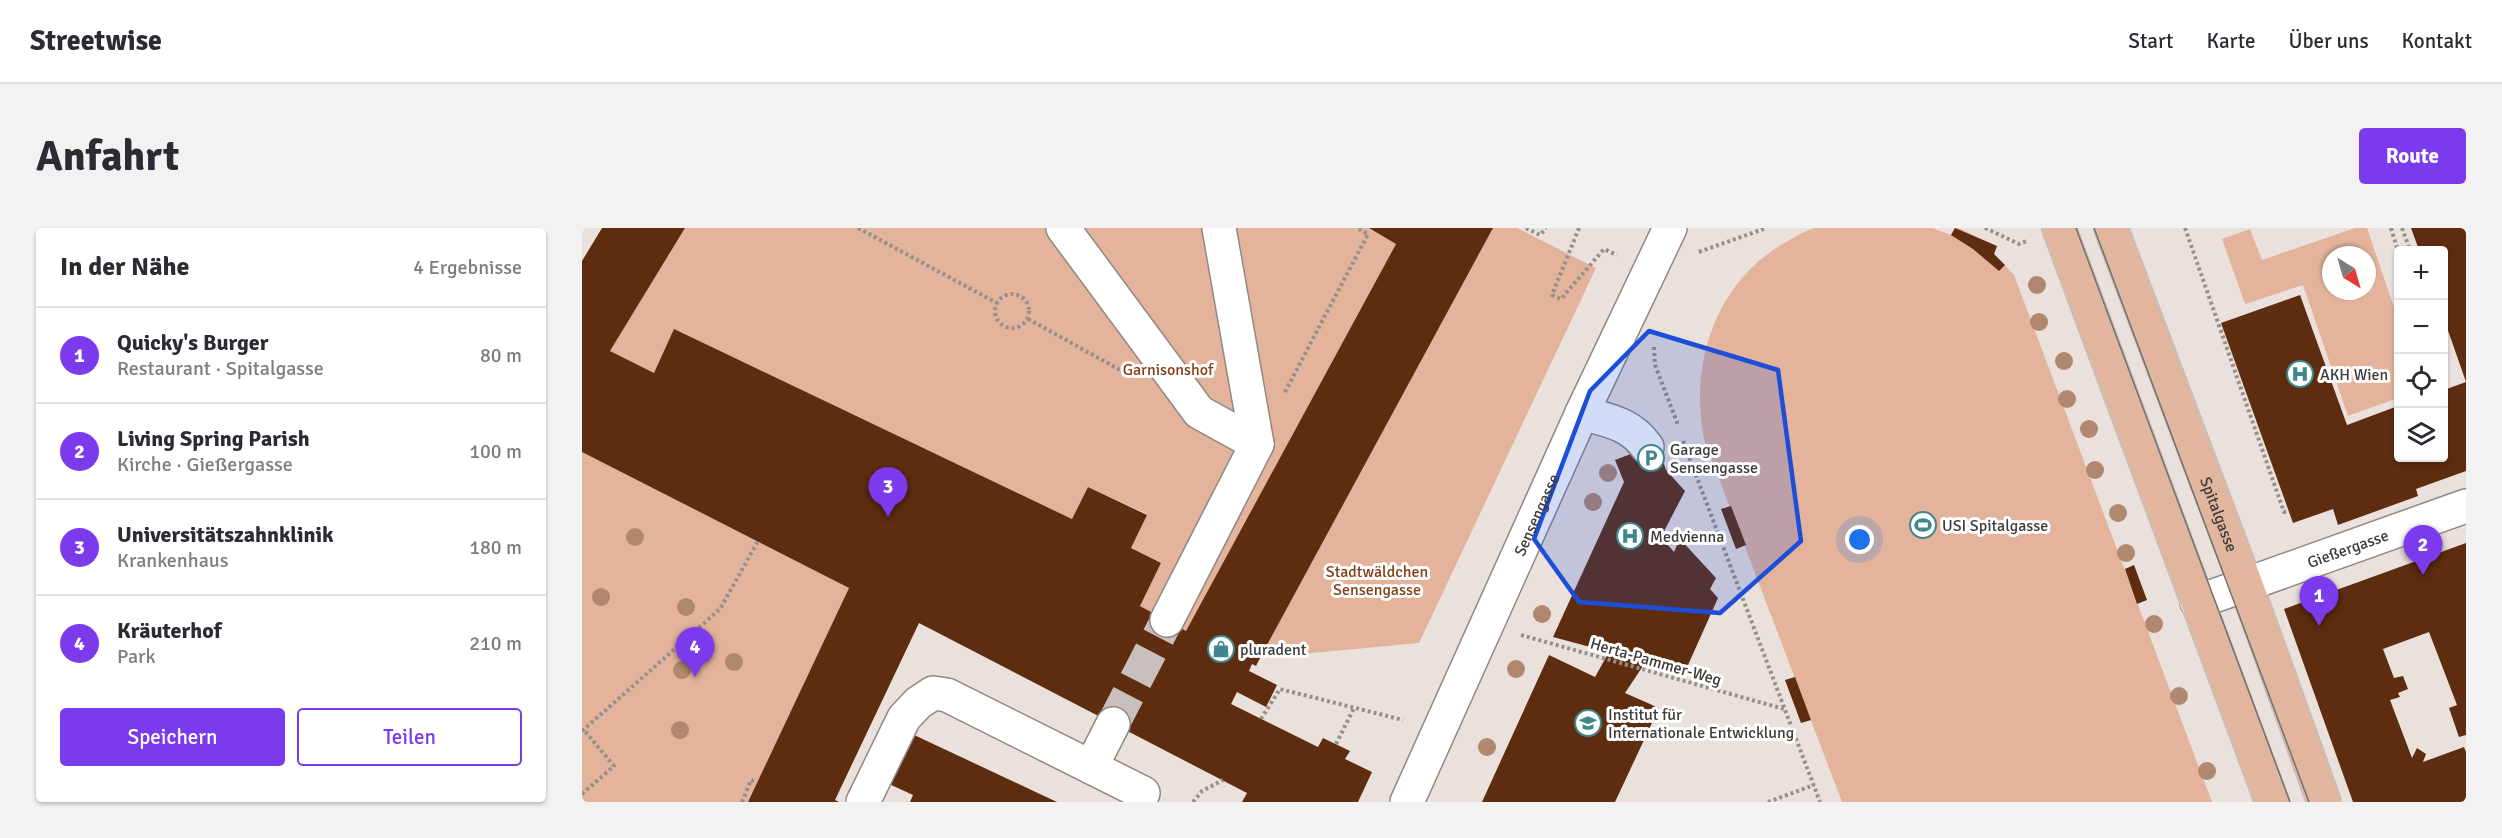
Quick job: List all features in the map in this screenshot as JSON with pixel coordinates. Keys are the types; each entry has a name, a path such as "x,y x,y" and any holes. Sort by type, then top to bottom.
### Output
{"main road":[{"name":"Spitalgasse","path":"2111,228 2246,585 2324,802"},
{"path":"2045,234 2197,602 2272,802"}],"street":[{"path":"1064,228 1199,412 1257,444"},
{"path":"1167,620 1257,444 1219,228"},
{"name":"Sensengasse","path":"1407,802 1582,413 1670,228"},
{"path":"1582,413 1628,427 1647,447"},
{"name":"Gießergasse","path":"2197,602 2466,506"},
{"path":"863,802 904,718 933,693 947,695 1143,793"},
{"path":"1091,767 1113,724"}],"path":[{"path":"858,228 997,303"},
{"path":"1257,444 1368,234 1357,228"},
{"path":"1526,228 1540,235 1546,228"},
{"path":"1578,228 1552,295 1561,300 1604,249 1623,258"},
{"path":"1691,255 1766,228"},
{"path":"1985,228 2019,244 2045,234"},
{"path":"2185,228 2284,512 2288,511"},
{"path":"2391,228 2396,246"},
{"path":"2402,228 2409,246"},
{"path":"1011,294 1020,296 1027,302 1028,320 1021,326 1004,327 997,320 995,312 997,303 1003,297 1011,294"},
{"path":"1028,320 1128,374"},
{"path":"1654,344 1655,365 1820,802"},
{"path":"582,794 614,766 583,730 720,609 758,541"},
{"name":"Herta-Pammer-Weg","path":"1521,635 1785,709"},
{"path":"1261,719 1278,689 1403,720"},
{"path":"1336,744 1354,708"},
{"path":"742,802 752,780 757,783"},
{"path":"1193,802 1202,791 1223,780"},
{"path":"1768,802 1814,785"}],"highlighted area":[{"path":"1649,331 1778,370 1801,541 1720,613 1579,602 1534,539 1590,391"}],"green space":[{"name":"Garnisonshof","path":"685,228 1369,228 1396,244 1186,631 1140,606 1161,563 1131,548 1147,514 1088,487 1072,519 674,330 654,373 610,351"},
{"name":"Stadtwäldchen Sensengasse","path":"1493,228 1517,228 1596,268 1419,643 1260,658"},
{"name":"USI Spitalgasse","path":"1815,228 1932,228 1951,235 1955,228 1958,228 1997,246 1994,254 2014,275 2212,802 1842,802 1704,439 1700,410 1705,354 1713,327 1725,301 1762,259 1803,232"},
{"path":"2355,228 2367,228 2373,246 2322,246 2322,300 2376,300 2376,254 2394,307 2394,399 2348,416 2303,285 2245,304 2222,239 2250,229 2262,260"},
{"path":"582,452 849,588 748,802 582,802"}],"building":[{"path":"602,228 685,228 610,351 654,373 674,329 1072,519 1088,487 1147,515 1131,548 1161,563 1140,606 1186,631 1396,244 1369,228 1493,228 1256,666 1252,664 1249,671 1277,685 1266,707 1237,692 1231,704 1318,747 1323,738 1350,751 1345,759 1372,772 1358,802 1242,802 1247,793 919,623 835,800 839,802 748,802 849,588 582,452 582,261"},
{"path":"1955,228 1997,246 1994,254 2005,265 1999,271 1973,249 1951,235"},
{"path":"2411,228 2466,228 2466,382 2448,330 2448,246 2418,246"},
{"path":"2300,295 2347,425 2394,407 2394,462 2448,462 2448,389 2466,382 2466,471 2416,489 2418,496 2338,525 2333,509 2293,523 2221,323"},
{"path":"1657,444 1666,470 1685,491 1661,537 1674,552 1680,539 1716,578 1710,589 1718,598 1684,674 1645,663 1625,693 1659,708 1615,802 1482,802 1549,655 1595,677 1609,652 1553,637 1624,482 1615,460"},
{"path":"1731,506 1746,545 1736,549 1721,509"},
{"path":"2466,543 2466,735 2459,737 2449,708 2457,705 2429,632 2383,649 2394,678 2403,676 2408,689 2398,693 2400,697 2390,700 2412,758 2417,748 2426,754 2423,762 2464,747 2466,752 2466,802 2353,802 2284,609"},
{"path":"2134,565 2147,600 2137,604 2125,569"},
{"path":"1795,677 1811,720 1801,723 1785,680"},
{"path":"912,734 1057,802 910,802 913,795 889,784"}],"tunnel":[{"path":"1113,724 1167,620"}],"tram line":[{"path":"2076,228 2290,802"},
{"path":"2094,228 2309,802"}],"place":[{"name":"AKH Wien","path":"2300,374"},
{"name":"Garage Sensengasse","path":"1651,458"},
{"name":"Universitätszahnklinik","path":"888,517"},
{"name":"USI Spitalgasse","path":"1923,525"},
{"name":"Medvienna","path":"1630,536"},
{"name":"Living Spring Parish","path":"2423,575"},
{"name":"Quicky's Burger","path":"2319,626"},
{"name":"pluradent","path":"1221,649"},
{"name":"Kräuterhof","path":"695,677"},
{"name":"Institut für Internationale Entwicklung","path":"1588,723"}]}
